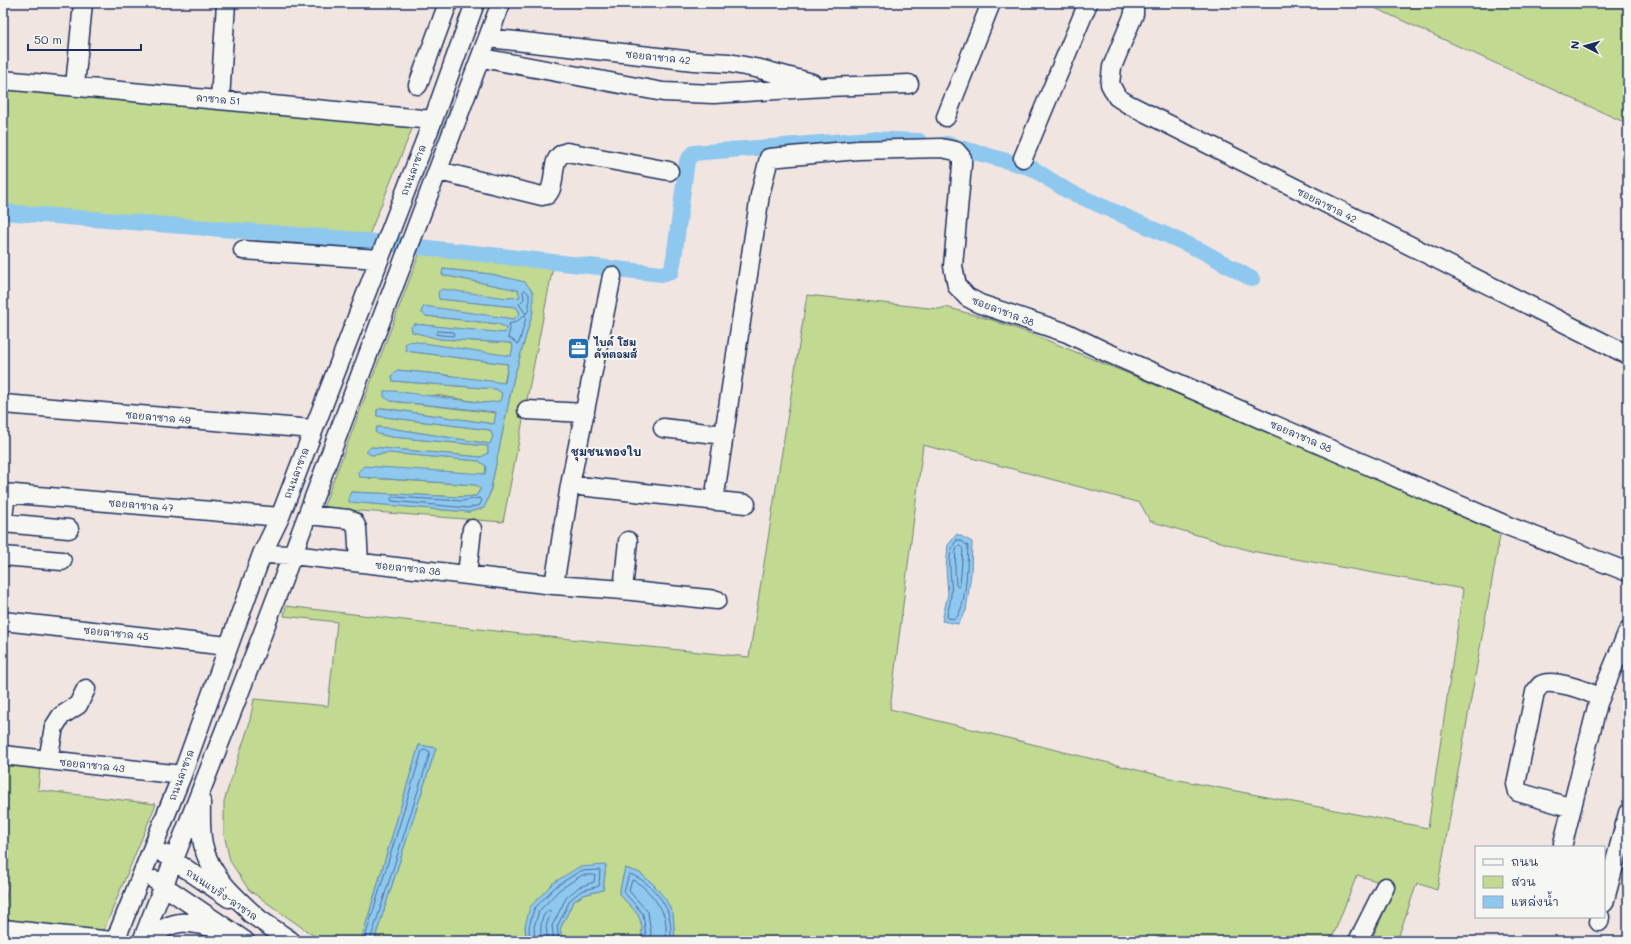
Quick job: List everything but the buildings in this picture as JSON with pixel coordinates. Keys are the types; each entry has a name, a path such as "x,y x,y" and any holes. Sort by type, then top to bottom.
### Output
{"street":[{"path":"75,86 83,3"},
{"path":"220,100 226,3"},
{"path":"418,85 448,3"},
{"name":"ถนนลาซาล","path":"114,941 182,775 262,554 280,517 380,259 433,120 475,3"},
{"path":"142,941 308,515 482,58 501,3"},
{"path":"946,117 991,3"},
{"path":"1023,158 1088,3"},
{"name":"ซอยลาซาล 42","path":"1134,3 1134,14 1112,67 1110,84 1117,97 1128,104 1628,355"},
{"name":"ซอยลาซาล 42","path":"488,38 694,61 729,63 760,69 826,87"},
{"path":"609,81 612,52"},
{"path":"482,58 663,92 714,94 826,87 909,84"},
{"name":"ลาซาล 51","path":"3,80 433,120"},
{"name":"ซอยลาซาล 38","path":"714,501 760,195 769,158 858,150 941,148 956,151 962,158 962,175 953,266 957,286 967,297 980,304 1066,334 1508,526 1628,572"},
{"path":"439,170 542,196 547,195 550,192 556,159 560,154 567,152 670,171"},
{"path":"243,250 380,259"},
{"path":"554,585 570,485 612,276"},
{"name":"ซอยลาซาล 49","path":"3,404 313,429"},
{"path":"527,410 585,413"},
{"path":"663,428 724,435"},
{"path":"570,485 746,504"},
{"path":"3,518 4,493"},
{"name":"ซอยลาซาล 47","path":"4,493 280,517"},
{"path":"308,515 348,519 354,522 357,528 359,562"},
{"path":"3,523 69,529"},
{"path":"466,575 472,529"},
{"path":"623,590 628,541"},
{"name":"ซอยลาซาล 38","path":"262,554 359,562 554,585 623,590 717,600"},
{"path":"3,556 62,561"},
{"name":"ซอยลาซาล 45","path":"3,621 228,646"},
{"path":"236,628 262,635"},
{"path":"1563,843 1598,703 1628,631"},
{"path":"1572,808 1518,792 1516,784 1535,692 1541,685 1551,682 1588,692 1596,696 1598,703"},
{"path":"48,760 54,727 61,716 78,705 86,689"},
{"name":"ซอยลาซาล 43","path":"3,755 182,775"},
{"path":"210,769 201,800 202,844 209,864 222,882 235,898 259,919"},
{"path":"1605,900 1626,832 1628,812"},
{"name":"ถนนแบริ่ง-ลาซาล","path":"153,847 291,941"},
{"path":"143,872 244,941"},
{"path":"1358,941 1385,887"},
{"path":"150,941 169,925 182,922 202,924 233,935 244,941"},
{"path":"3,929 114,941"}],"green space":[{"path":"1364,3 1628,3 1628,124"},
{"path":"3,87 414,124 369,235 3,207"},
{"path":"420,252 553,267 503,522 323,508","holes":["443,269 491,274 525,283 533,311 513,381 490,493 484,508 469,512 350,502 351,492 462,497 476,496 481,488 476,485 369,478 485,474 486,466 479,461 389,453 372,455 371,447 481,457 488,453 488,446 392,437 378,434 377,427 490,444 493,436 490,430 377,416 377,410 383,408 494,424 496,413 391,401 435,395 484,403 500,402 502,393 496,389 393,381 392,376 397,370 438,374 504,384 508,364 406,351 511,356 513,346 511,343 440,339 411,327 414,324 505,334 506,328 499,324 426,316 495,317 514,319 520,313 516,307 439,299 520,298 519,290 442,275"]},
{"path":"807,295 939,309 946,307 992,320 1032,334 1471,515 1501,530 1437,890 1417,883 1397,941 1371,941 1395,887 1357,875 1331,941 893,941 863,936 862,941 675,941 673,914 654,885 640,873 625,868 619,894 638,914 642,926 641,941 563,941 560,929 573,902 583,895 603,890 606,865 525,926 526,941 374,941 436,748 419,745 361,941 321,941 249,890 230,861 224,834 224,801 249,725 254,699 328,706 337,622 284,616 286,606 521,634 749,657","holes":["923,445 1140,503 1150,521 1251,551 1463,589 1428,828 1174,779 890,709"]},
{"path":"3,764 40,768 38,790 156,804 103,932 3,919 8,885 3,884"}],"water":[{"path":"443,269 491,274 525,282 533,292 533,311 513,381 490,493 484,508 469,512 349,502 351,492 462,497 476,496 481,489 476,485 359,477 358,472 364,466 485,474 486,466 479,461 389,453 371,455 366,452 371,447 481,457 488,453 488,446 392,437 375,432 377,427 390,428 490,444 493,436 490,430 377,416 377,410 382,408 494,424 496,412 391,401 384,397 384,391 394,391 484,403 500,401 502,393 496,389 393,381 392,376 397,370 505,383 508,364 406,351 405,344 410,341 511,356 513,346 511,343 440,339 412,332 411,327 414,324 505,333 506,328 499,324 426,316 421,312 424,306 514,319 520,313 516,307 439,299 438,292 442,289 507,298 520,297 518,290 442,275"},
{"path":"957,534 972,542 971,573 966,611 958,624 942,621 948,594 946,568 948,545"},
{"path":"419,745 436,748 374,941 361,941"},
{"path":"606,865 603,890 583,895 573,902 560,929 563,941 527,941 525,926 530,907 553,883 579,867"},
{"path":"625,868 640,873 654,885 666,900 673,914 675,941 641,941 642,926 638,914 619,894"}],"waterway":[{"path":"3,212 347,239 662,274 671,272 687,161 693,153 870,139 919,141"},
{"path":"946,144 1032,168 1066,190 1202,251 1252,279"}],"place":[{"name":"ไบค์ โฮม คัทตอมส์","path":"579,348"}],"district":[{"name":"ชุมชนทองใบ","path":"606,452"}]}
